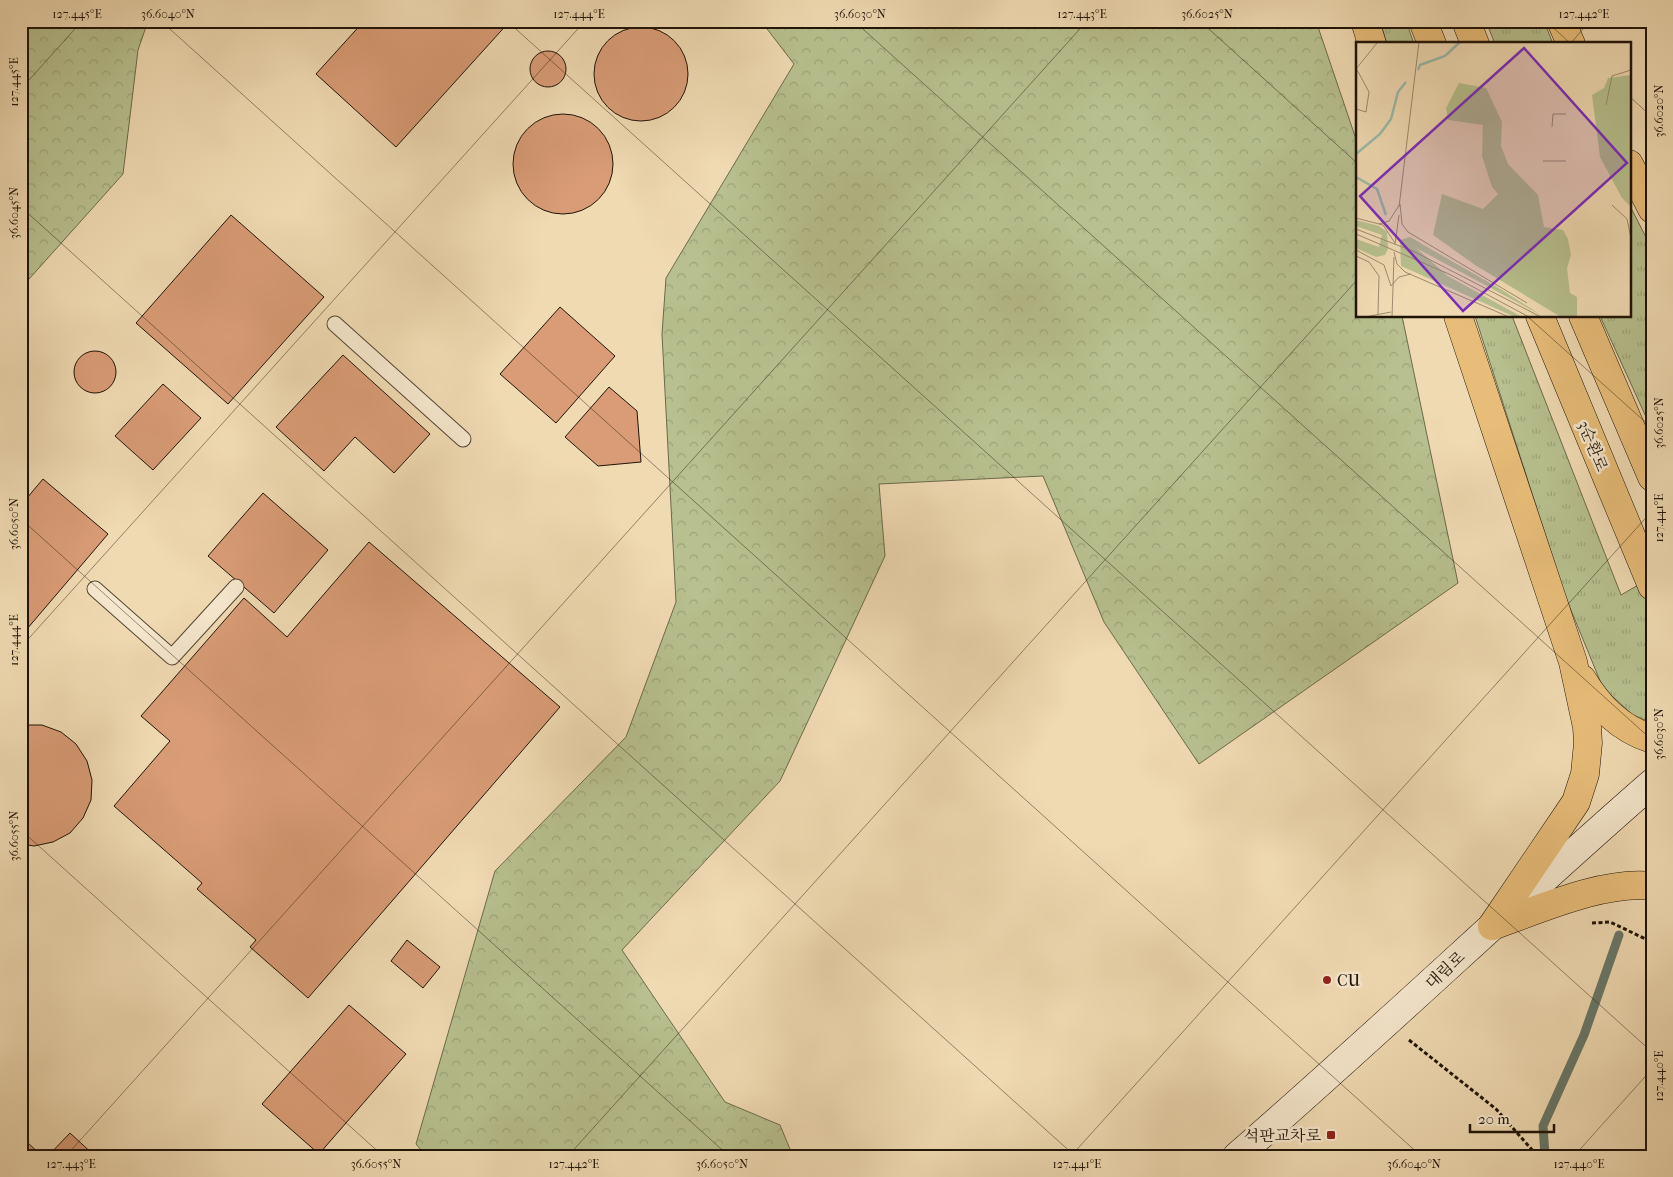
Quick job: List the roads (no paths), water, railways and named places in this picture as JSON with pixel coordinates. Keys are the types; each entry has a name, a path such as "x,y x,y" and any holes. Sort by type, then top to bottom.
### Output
{"highway":[{"path":"1365,21 1371,42"},
{"path":"1423,21 1431,42"},
{"path":"1466,21 1473,42"},
{"path":"1561,21 1570,42"},
{"path":"1630,166 1652,209"},
{"path":"1459,318 1574,662 1588,735 1587,760 1576,802 1492,926"},
{"name":"3순환로","path":"1541,318 1649,581"},
{"path":"1584,318 1652,477"},
{"path":"1574,662 1591,692 1612,717 1636,734 1652,739"},
{"path":"1492,926 1567,900 1609,889 1637,885 1652,886"}],"street":[{"name":"대림로","path":"1237,1156 1310,1093 1576,849 1652,783"}],"lane":[{"path":"335,324 463,439"},
{"path":"95,589 172,657 236,587"}],"waterway":[{"path":"1545,1156 1543,1126 1584,1035 1619,935"}],"place":[{"name":"CU","path":"1327,980"},
{"name":"석판교차로","path":"1331,1135"}]}
